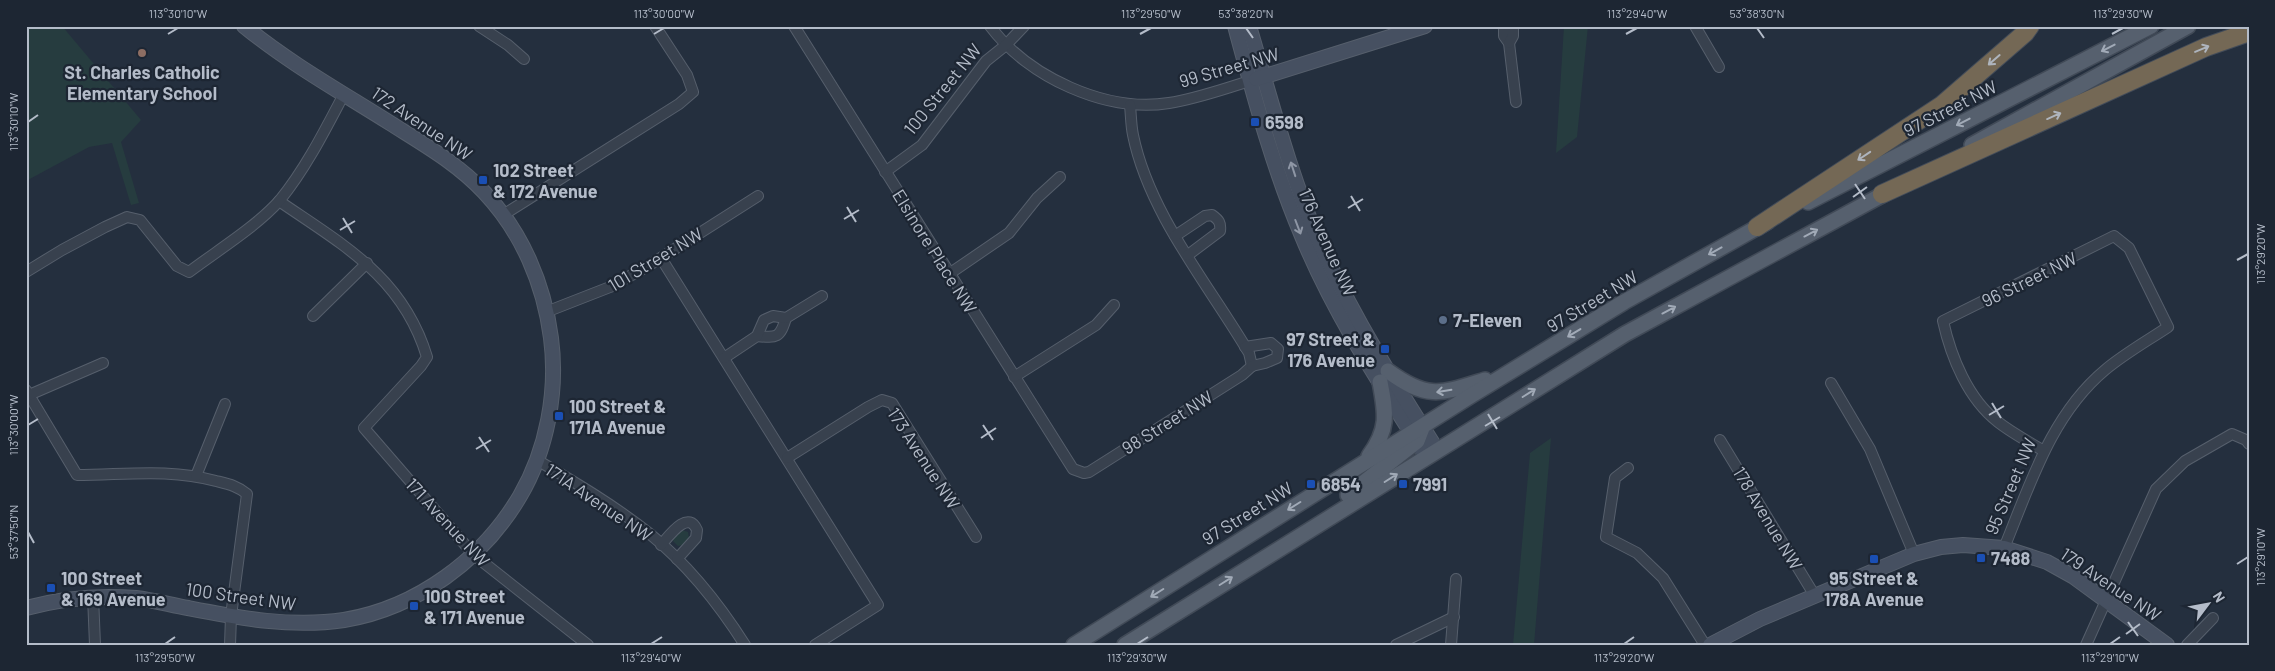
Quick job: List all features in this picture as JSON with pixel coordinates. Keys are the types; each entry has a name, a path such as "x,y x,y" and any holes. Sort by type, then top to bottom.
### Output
{"highway":[{"path":"1757,227 1942,105 2025,33 2030,26"},
{"path":"1882,194 2206,47 2249,32"}],"main road":[{"name":"97 Street NW","path":"1074,645 1365,461 1417,433 1508,373 1624,302 1757,227 2151,26"},
{"path":"1125,645 1625,334 2188,26"},
{"path":"1365,461 1379,442 1385,424 1384,377 1419,390 1444,392 1508,373"},
{"path":"1290,541 1417,433"}],"street":[{"name":"172 Avenue NW","path":"244,26 269,45 448,160 479,186 503,215 528,257 546,312 553,362 550,406"},
{"path":"479,26 508,44 524,59"},
{"path":"503,215 680,104 693,92 687,75 655,26"},
{"name":"Elsinore Place NW","path":"794,26 1067,462 1073,469 1079,472"},
{"name":"99 Street NW","path":"990,26 1006,45 1044,74 1082,94 1130,105 1168,103 1264,77 1425,26"},
{"name":"100 Street NW","path":"885,172 922,145 986,61 1006,45 1024,26"},
{"name":"176 Avenue NW","path":"1235,26 1250,81 1302,236 1336,308 1384,377 1417,433 1432,453"},
{"name":"176 Avenue NW","path":"1249,26 1294,172 1318,237 1384,377"},
{"path":"1504,26 1504,36 1509,43 1516,102"},
{"path":"1509,43 1513,36 1513,26"},
{"path":"1695,26 1719,67"},
{"path":"26,272 83,238 127,217 140,220 177,266 189,272 247,229 279,201 313,152 344,94"},
{"path":"1130,105 1133,135 1146,179 1175,236 1246,347 1252,361 1252,366 1277,358 1278,349 1271,344 1246,347"},
{"path":"949,274 1009,233 1036,198 1060,177"},
{"name":"101 Street NW","path":"546,312 610,287 661,258 758,196"},
{"path":"279,201 367,263 313,316"},
{"path":"1175,236 1205,216 1212,215 1218,219 1220,231 1188,256"},
{"name":"96 Street NW","path":"2044,451 1997,422 1975,400 1949,348 1943,322 2114,236 2129,248 2168,327"},
{"path":"661,258 878,605 814,645"},
{"name":"171 Avenue NW","path":"367,263 386,282 403,305 423,344 427,357 364,428 474,555 588,645"},
{"path":"724,358 757,336 762,324 768,318 786,318 822,296"},
{"path":"1014,377 1096,325 1114,305"},
{"path":"757,336 771,338 778,335 782,331 786,318"},
{"name":"95 Street NW","path":"1710,645 1753,622 1914,554 1941,547 2004,548 2044,451 2063,414 2104,370 2168,327"},
{"path":"103,363 28,392 77,475 138,472 196,476 240,488 247,494 231,616 230,645"},
{"name":"98 Street NW","path":"1079,472 1089,472 1242,375 1252,366"},
{"path":"1831,384 1870,448 1914,554"},
{"name":"173 Avenue NW","path":"787,458 868,407 882,400 892,403 976,537"},
{"path":"196,476 225,404"},
{"name":"100 Street NW","path":"26,608 55,600 93,596 138,598 231,616 295,624 329,622 362,616 393,606 422,592 449,575 474,555 507,517 524,490 537,460 550,406"},
{"path":"2086,645 2156,489 2185,461 2232,434 2246,440 2249,444"},
{"name":"178 Avenue NW","path":"1720,440 1815,596"},
{"name":"171A Avenue NW","path":"537,460 615,508 661,544 716,603 745,645"},
{"path":"1628,468 1615,478 1606,537 1637,553 1663,578 1705,645"},
{"name":"171A Avenue NW","path":"661,544 680,524 687,522 693,524 697,530 696,538 676,559"},
{"name":"179 Avenue NW","path":"2004,548 2047,562 2074,577 2167,645"},
{"path":"1451,645 1456,579"},
{"path":"93,596 95,645"},
{"path":"1396,645 1454,617"},
{"path":"2187,645 2212,618"}],"green space":[{"path":"26,26 62,26 141,120 121,142 139,203 131,205 112,143 89,147 26,181"},
{"path":"1564,26 1588,26 1577,137 1556,153"},
{"path":"1551,438 1534,645 1513,645 1530,453"},
{"path":"682,530 688,532 689,538 683,545 678,546 673,541"}],"place":[{"name":"St. Charles Catholic Elementary School","path":"142,53"},
{"name":"6598","path":"1255,122"},
{"name":"102 Street & 172 Avenue","path":"483,180"},
{"name":"7-Eleven","path":"1443,320"},
{"name":"97 Street & 176 Avenue","path":"1385,349"},
{"name":"100 Street & 171A Avenue","path":"559,416"},
{"name":"6854","path":"1311,484"},
{"name":"7991","path":"1403,484"},
{"name":"7488","path":"1981,558"},
{"name":"95 Street & 178A Avenue","path":"1874,559"},
{"name":"100 Street & 169 Avenue","path":"51,588"},
{"name":"100 Street & 171 Avenue","path":"414,606"}]}
